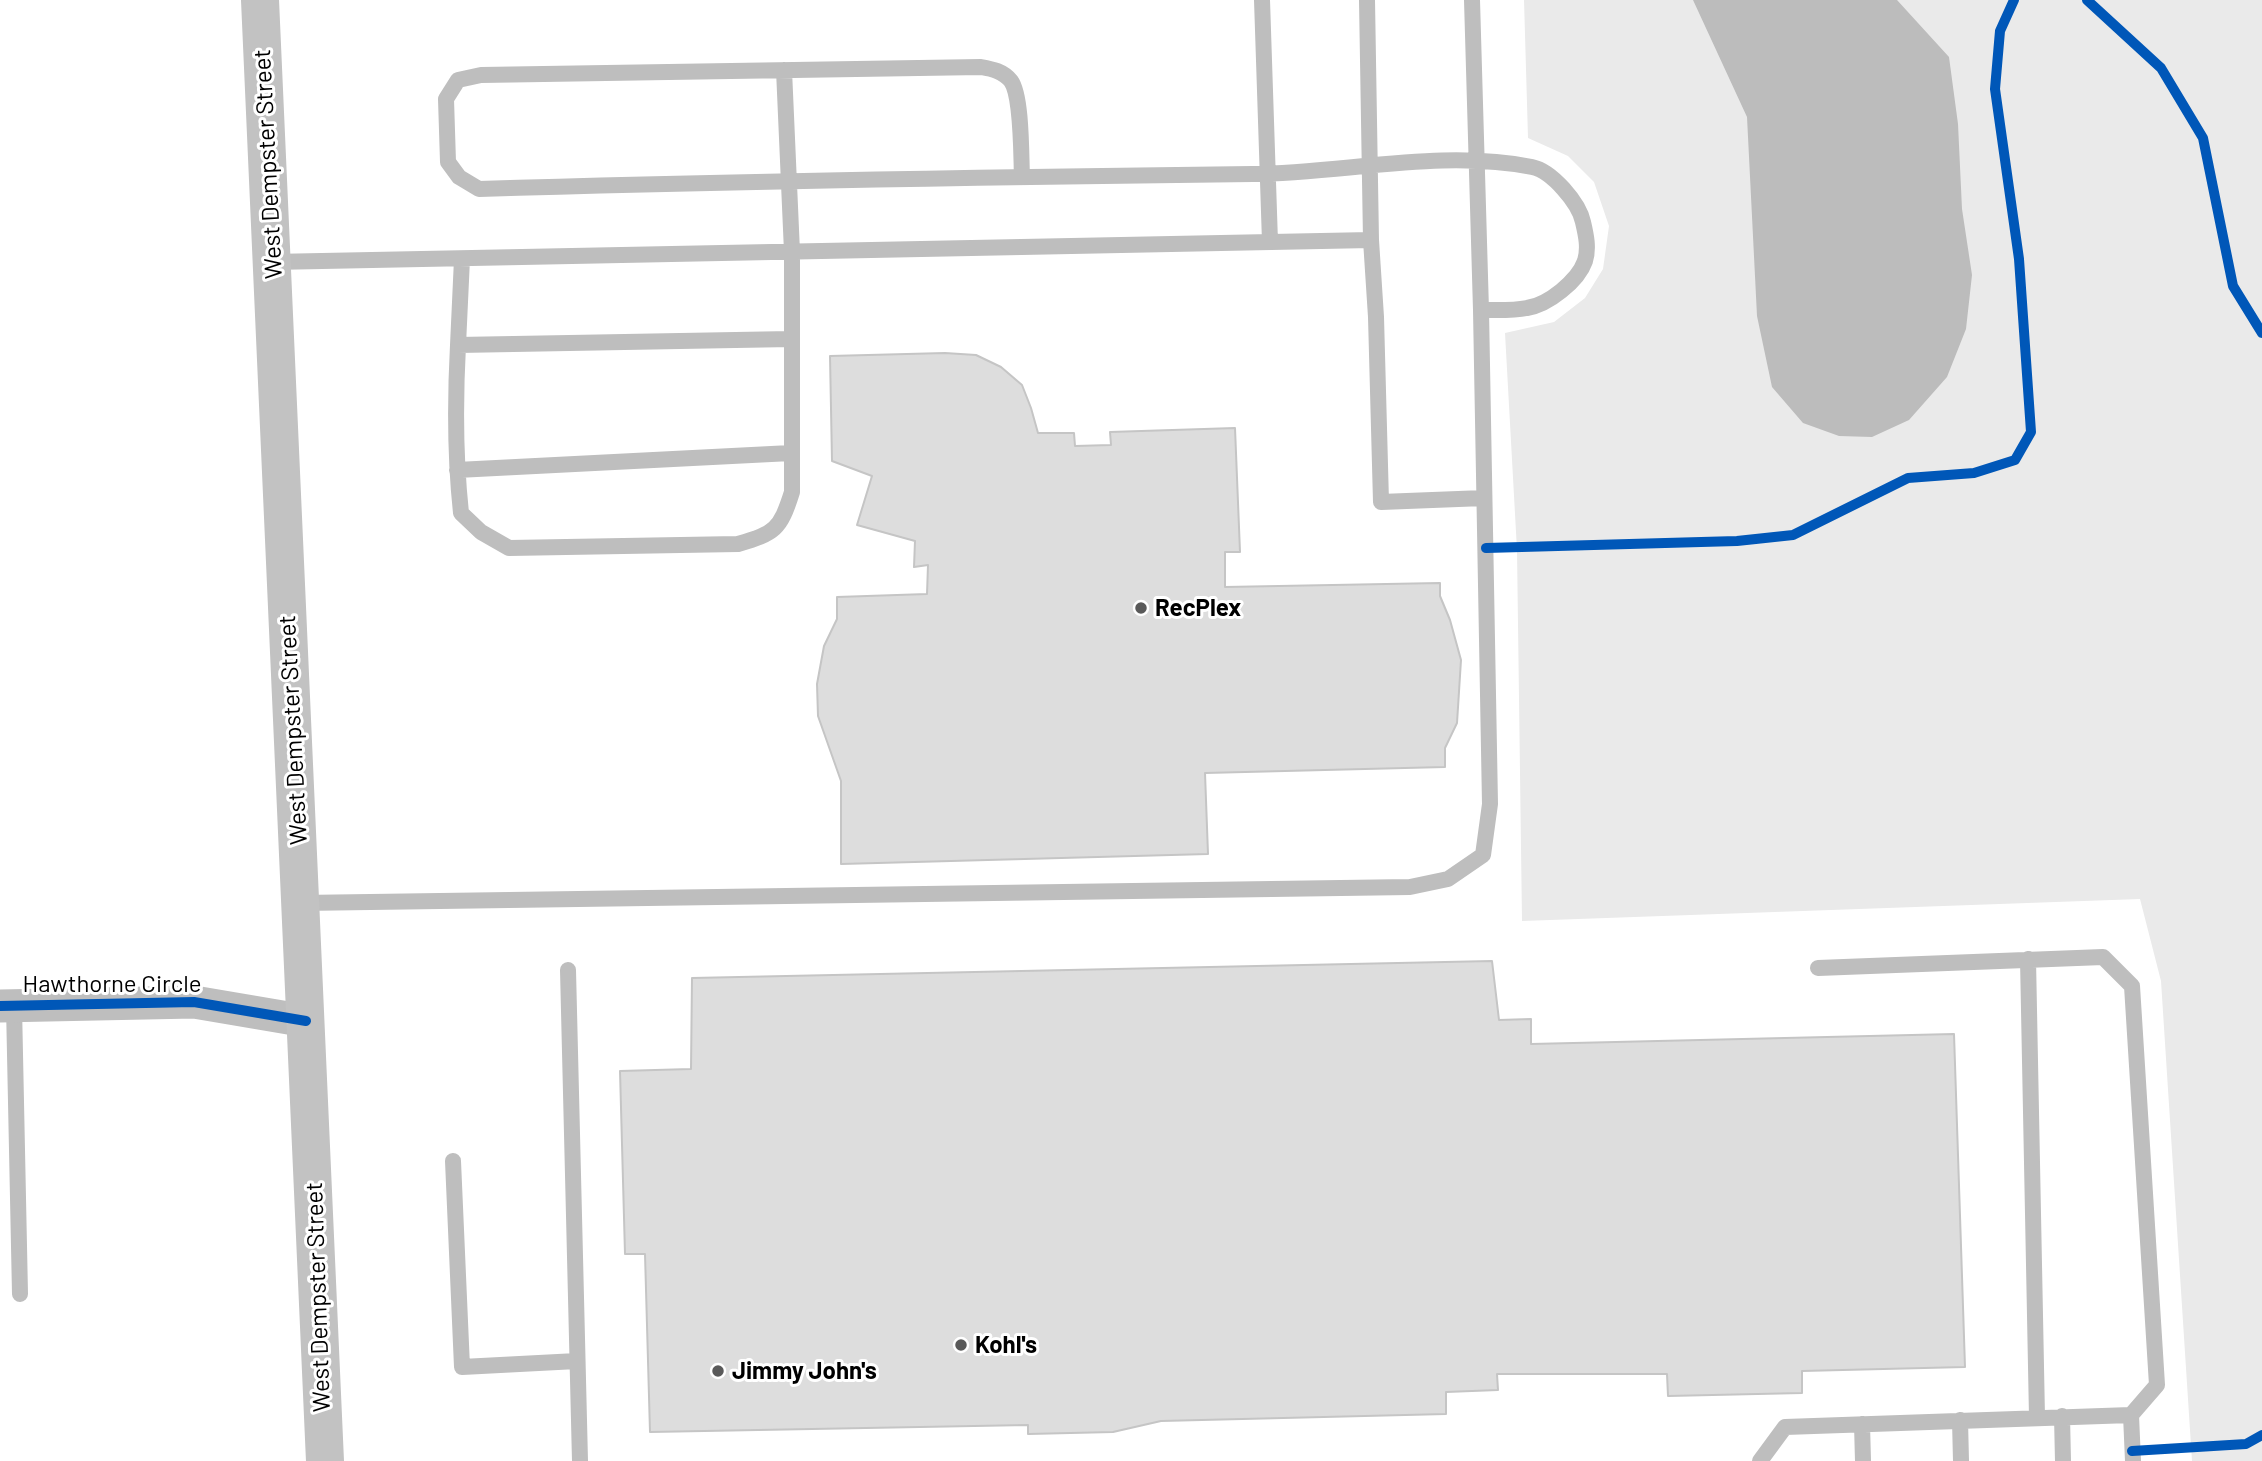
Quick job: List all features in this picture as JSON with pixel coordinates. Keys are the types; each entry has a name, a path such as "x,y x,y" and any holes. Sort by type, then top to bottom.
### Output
{"main road":[{"name":"West Dempster Street","path":"260,0 325,1461"}],"street":[{"name":"Hawthorne Circle","path":"7,1006 194,1002 306,1021"}],"lane":[{"path":"1262,0 1270,242"},
{"path":"1367,0 1371,240 1381,502 1484,498"},
{"path":"300,903 1410,887 1448,879 1483,855 1490,804 1472,0"},
{"path":"1022,177 1017,102 1012,82 1000,71 981,67 481,75 458,80 446,99 448,162 459,177 479,189 789,179 1022,177 1269,174 1370,164 1477,161 1537,167 1566,191 1582,215 1587,239 1585,261 1564,290 1530,308 1481,310"},
{"path":"462,259 455,392 457,470 461,513 481,532 509,548 738,544 769,535 785,515 792,492 792,253 784,70"},
{"path":"272,262 1371,240"},
{"path":"458,345 791,339"},
{"path":"457,470 792,453"},
{"path":"1818,968 2103,957 2132,986 2157,1385 2131,1415 2133,1461"},
{"path":"2028,960 2037,1417"},
{"path":"568,970 580,1461"},
{"path":"7,1006 20,1294"},
{"path":"453,1161 462,1367 577,1361"},
{"path":"1760,1461 1785,1427 2131,1415"},
{"path":"2062,1416 2063,1461"},
{"path":"1960,1420 1961,1461"},
{"path":"1862,1424 1863,1461"}],"shaded area":[{"path":"1524,0 2262,0 2262,1461 2192,1461 2161,981 2140,899 1522,921 1517,550 1505,333 1554,322 1585,298 1603,269 1609,226 1594,182 1568,156 1528,138"},
{"path":"1693,0 1897,0 1949,57 1958,124 1962,209 1972,275 1966,329 1947,377 1909,420 1872,437 1839,436 1803,423 1772,387 1757,316 1747,117"}],"building":[{"name":"RecPlex","path":"945,353 976,355 1001,367 1022,385 1038,433 1074,433 1075,446 1111,445 1110,432 1235,428 1240,552 1225,552 1225,587 1440,583 1440,596 1461,660 1457,723 1445,748 1445,767 1205,773 1208,854 841,864 841,781 818,716 817,684 824,646 837,619 837,597 927,594 928,565 914,567 915,541 857,525 872,476 832,461 830,356"},
{"path":"1492,961 1499,1020 1531,1019 1531,1044 1954,1034 1965,1367 1802,1371 1802,1393 1668,1396 1667,1374 1497,1374 1498,1390 1446,1392 1446,1414 1161,1421 1113,1432 1028,1434 1028,1425 650,1432 645,1254 625,1254 620,1071 691,1069 692,978"}],"cycle path":[{"path":"1486,548 1737,541 1793,535 1908,478 1974,473 2015,460 2031,432 2019,259 1995,89 2000,31 2014,0"},
{"path":"2087,0 2161,68 2203,138 2233,286 2262,333"},
{"path":"0,1006 194,1002 306,1021"},
{"path":"2132,1451 2246,1444 2262,1435"}],"place":[{"name":"RecPlex","path":"1141,608"},
{"name":"Kohl's","path":"961,1345"},
{"name":"Jimmy John's","path":"718,1371"}]}
